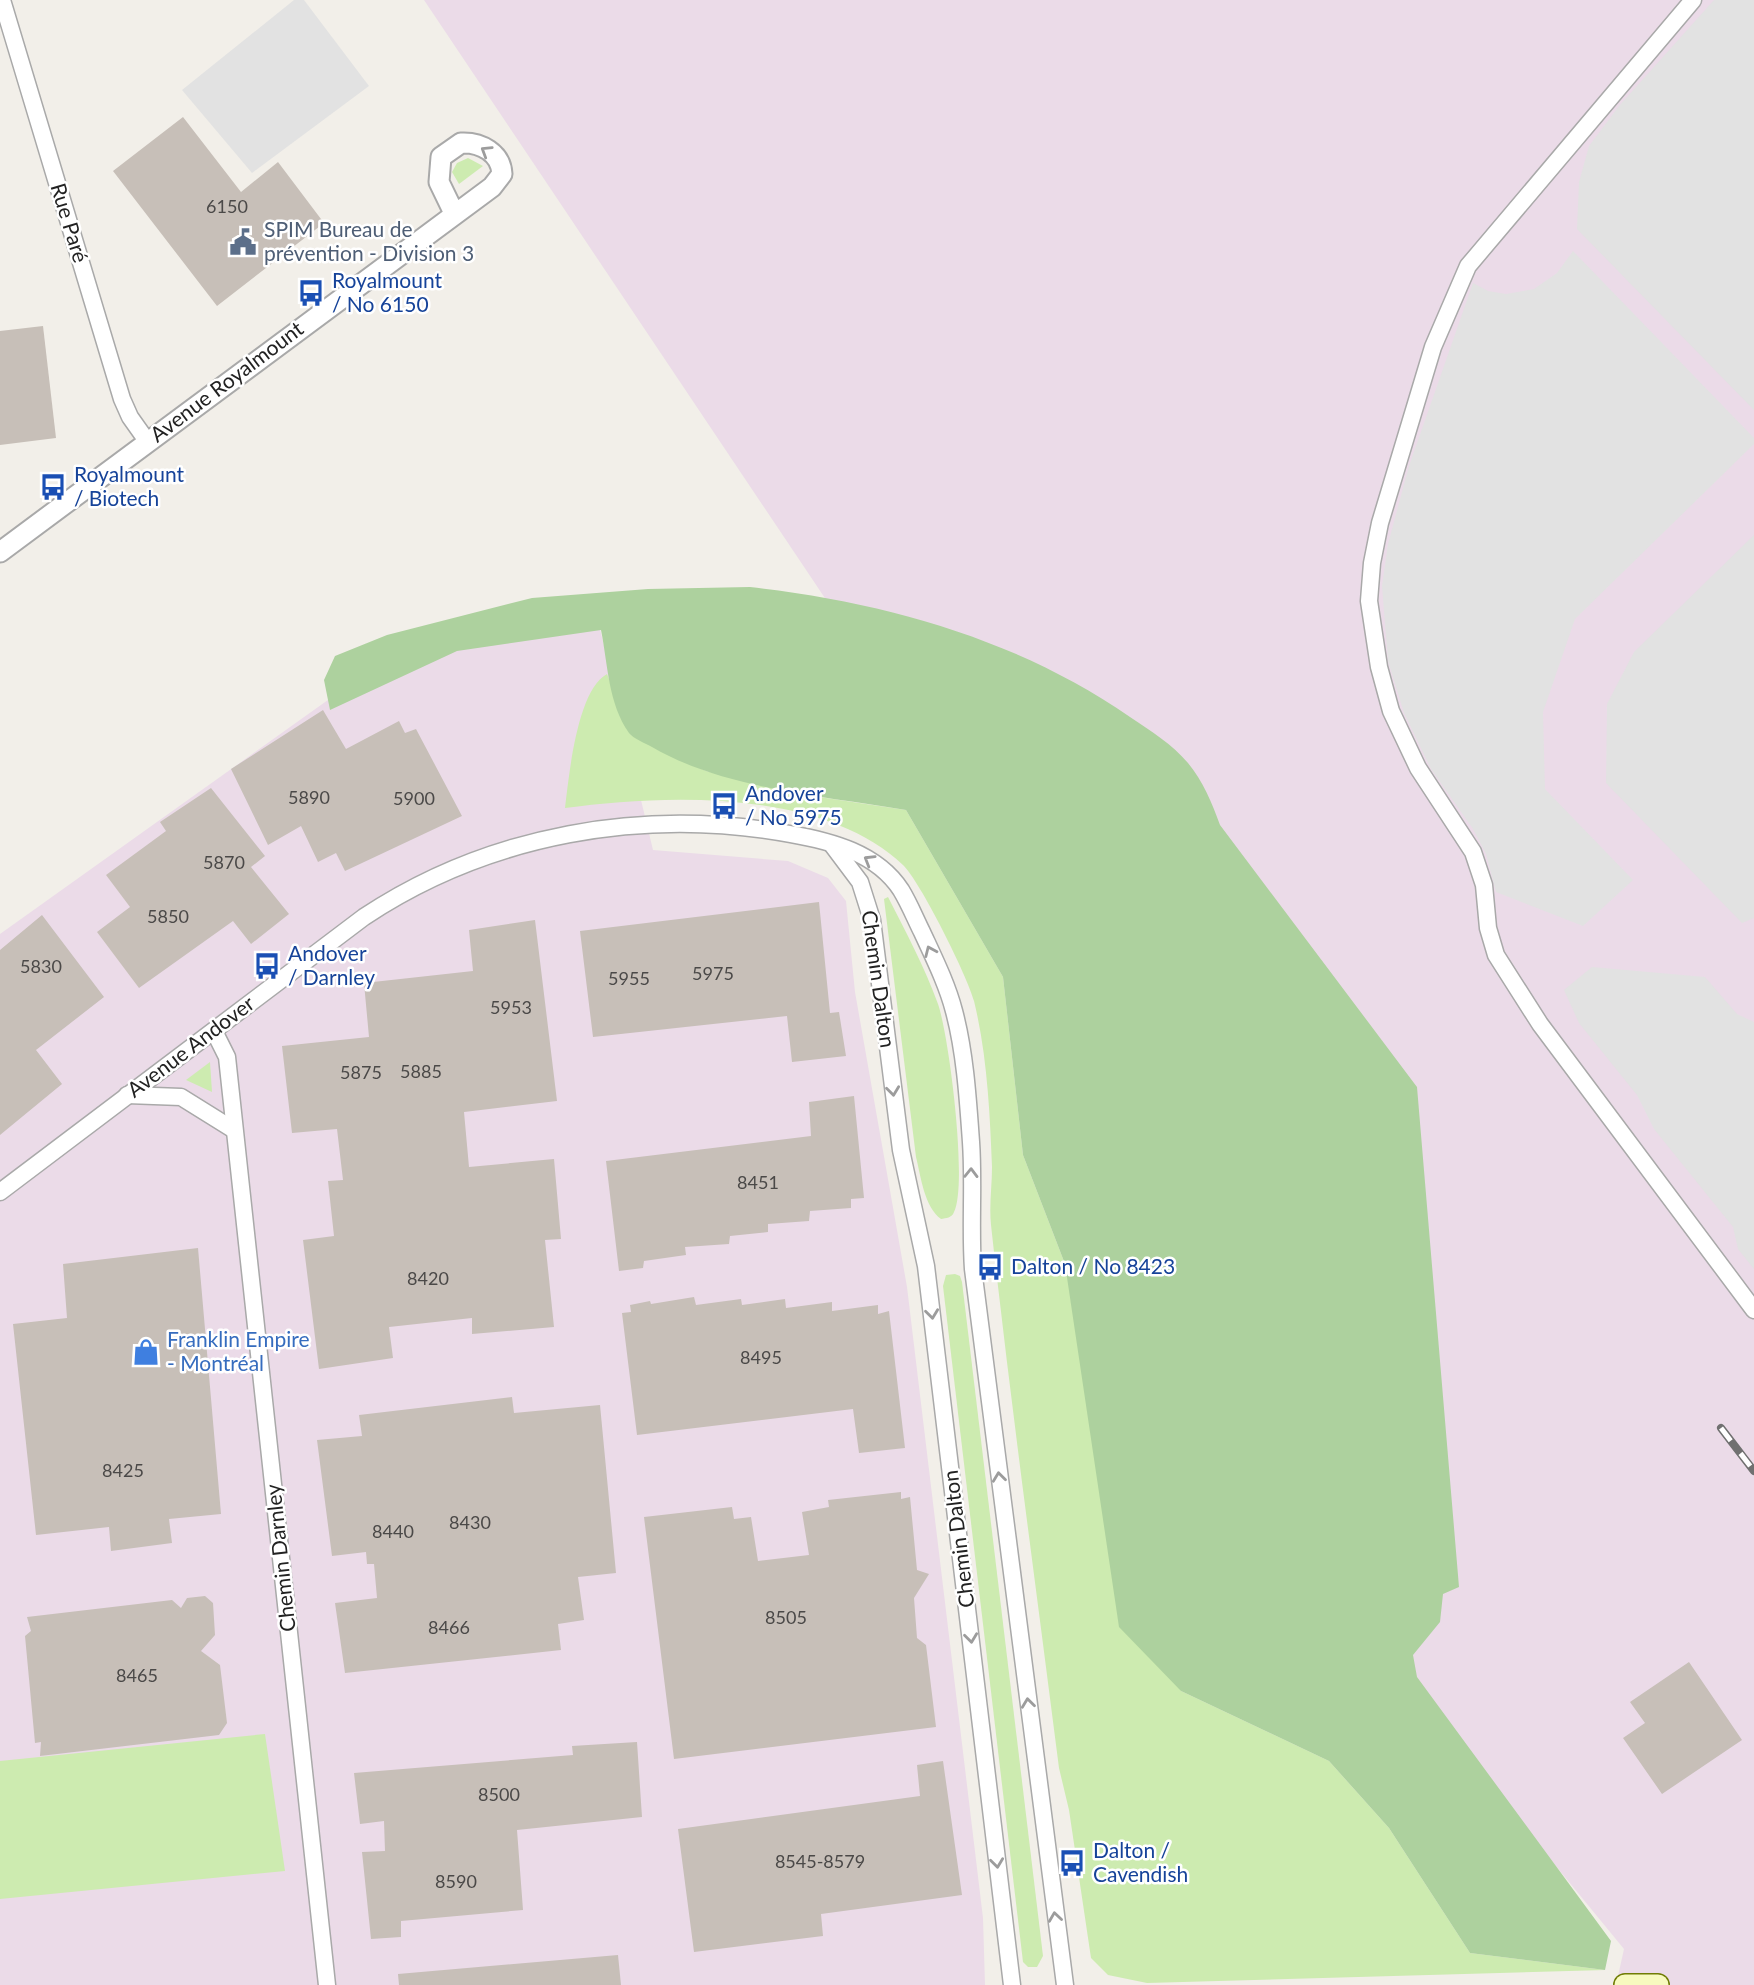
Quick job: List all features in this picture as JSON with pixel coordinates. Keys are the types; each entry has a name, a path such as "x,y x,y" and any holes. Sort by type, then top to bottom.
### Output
{"main road":[{"path":"1625,1985 1658,1985"}],"street":[{"name":"Rue Paré","path":"2,0 122,399 130,418 148,441"},
{"path":"1693,0 1468,266 1433,346 1413,408 1380,523 1372,563 1370,601 1379,667 1391,711 1418,768 1473,852 1484,885 1488,928 1496,955 1541,1024 1754,1310"},
{"name":"Avenue Royalmount","path":"0,552 454,213"},
{"name":"Avenue Andover","path":"0,1192 306,959 386,903 454,869 507,849 590,830 664,823 727,824 829,842"},
{"name":"Chemin Dalton","path":"829,842 856,874 865,893 872,920 901,1150 928,1276 1012,1985"},
{"name":"Chemin Dalton","path":"829,842 875,863 901,890 946,987 958,1029 971,1143 970,1225 973,1269 1065,1985"},
{"name":"Chemin Darnley","path":"214,1031 227,1058 327,1985"},
{"path":"127,1095 181,1097 234,1130"}],"shaded area":[{"path":"294,0 304,0 369,86 252,173 182,90"},
{"path":"424,0 1754,0 1754,1985 1616,1985 1624,1949 1407,1685 845,628"},
{"path":"1714,0 1754,0 1754,410 1577,229 1579,182 1589,146 1619,106"},
{"path":"1573,251 1754,438 1754,444 1575,619 1543,712 1545,789 1633,880 1583,926 1496,892 1486,854 1473,829 1431,769 1404,713 1388,661 1382,586 1388,544 1409,466 1473,283 1488,291 1506,294 1534,289 1557,273"},
{"path":"1754,535 1754,918 1742,923 1606,783 1607,704 1634,652"},
{"path":"594,604 653,850 788,861 828,878 846,901 855,992 907,1287 983,1918 985,1985 0,1985 0,934 419,635"},
{"path":"1592,967 1705,977 1737,1014 1754,1022 1754,1269 1738,1249 1733,1227 1654,1129 1637,1095 1579,1023 1564,990"}],"green space":[{"path":"468,158 483,166 459,184 452,172 457,163"},
{"path":"750,587 850,603 948,628 1042,666 1087,690 1161,738 1182,756 1193,770 1207,792 1220,825 1417,1087 1459,1587 1443,1594 1440,1622 1413,1655 1417,1677 1611,1941 1605,1970 1470,1953 1389,1828 1329,1761 1181,1691 1119,1627 1065,1264 1023,1155 1003,977 906,810 742,782 680,761 637,739 629,733 617,709 601,630 457,651 330,710 324,680 335,656 387,635 532,598 648,589"},
{"path":"607,674 631,735 706,771 806,795 906,810 1003,977 1023,1155 1065,1264 1181,1691 1329,1761 1389,1828 1470,1953 1605,1970 1147,1983 1108,1975 1091,1958 1069,1810 1059,1768 1015,1429 991,1225 992,1167 987,1084 982,1042 970,989 911,874 870,840 831,822 788,810 696,800 650,800 565,808 572,756 582,715 588,697"},
{"path":"888,897 933,991 947,1046 959,1172 954,1212 950,1217 941,1219 927,1199 916,1157 884,899"},
{"path":"210,1062 212,1092 186,1080"},
{"path":"946,1275 960,1276 962,1282 1043,1956 1037,1967 1028,1967 1023,1962 943,1286"},
{"path":"265,1734 285,1871 0,1899 0,1761"}],"building":[{"path":"183,117 241,192 278,162 324,223 217,306 113,171"},
{"path":"43,326 56,438 0,445 0,331"},
{"path":"323,710 346,749 399,721 405,733 416,729 462,816 345,871 336,853 318,862 301,826 268,845 231,769"},
{"path":"211,788 265,856 251,867 289,914 251,944 233,921 139,988 97,932 130,907 106,875 166,831 160,822"},
{"path":"819,902 830,1013 839,1012 846,1056 792,1062 787,1016 593,1037 580,931"},
{"path":"42,915 104,997 36,1050 62,1084 0,1135 0,950"},
{"path":"535,920 557,1101 464,1112 469,1167 554,1159 561,1239 545,1240 554,1327 472,1334 472,1318 389,1327 393,1358 319,1369 303,1240 334,1236 328,1181 343,1180 337,1129 292,1133 282,1046 369,1037 364,983 473,971 469,930"},
{"path":"854,1096 864,1198 851,1199 851,1208 810,1211 809,1221 768,1224 768,1232 730,1236 729,1244 685,1247 686,1255 644,1261 643,1268 619,1271 606,1161 811,1136 809,1102"},
{"path":"198,1248 221,1514 169,1519 172,1543 111,1551 109,1527 36,1535 13,1324 67,1318 63,1264"},
{"path":"694,1297 696,1305 741,1299 742,1305 785,1299 786,1308 832,1302 832,1311 878,1305 878,1314 889,1311 905,1448 859,1453 853,1409 637,1435 622,1313 631,1312 630,1305"},
{"path":"512,1397 514,1413 600,1405 616,1573 578,1577 584,1620 558,1624 561,1650 345,1673 335,1603 377,1598 374,1564 367,1564 366,1552 332,1556 317,1440 362,1436 359,1415"},
{"path":"901,1492 901,1499 910,1497 917,1570 929,1574 914,1598 917,1638 926,1645 936,1727 674,1759 644,1517 732,1507 734,1519 751,1517 758,1561 809,1555 802,1512 829,1507 828,1500"},
{"path":"205,1596 213,1603 215,1635 201,1651 220,1665 227,1723 219,1735 40,1756 41,1742 35,1743 25,1636 31,1631 27,1617 172,1600 181,1608 187,1598"},
{"path":"1689,1662 1742,1740 1662,1794 1623,1738 1645,1723 1630,1702"},
{"path":"637,1742 642,1817 517,1830 523,1910 401,1921 401,1937 371,1939 362,1852 385,1851 384,1821 360,1824 354,1773 573,1755 572,1746"},
{"path":"943,1761 962,1895 821,1914 823,1936 694,1952 678,1829 920,1796 917,1765"},
{"path":"618,1955 621,1985 399,1985 398,1974"}],"railway":[{"path":"1721,1428 1754,1471"}],"place":[{"name":"SPIM Bureau de prévention - Division 3","path":"243,242"},
{"name":"Royalmount / No 6150","path":"311,293"},
{"name":"Royalmount / Biotech","path":"53,487"},
{"name":"Andover / No 5975","path":"724,806"},
{"name":"Andover / Darnley","path":"267,966"},
{"name":"Dalton / No 8423","path":"990,1267"},
{"name":"Franklin Empire - Montréal","path":"146,1352"},
{"name":"Dalton / Cavendish","path":"1072,1863"}]}
